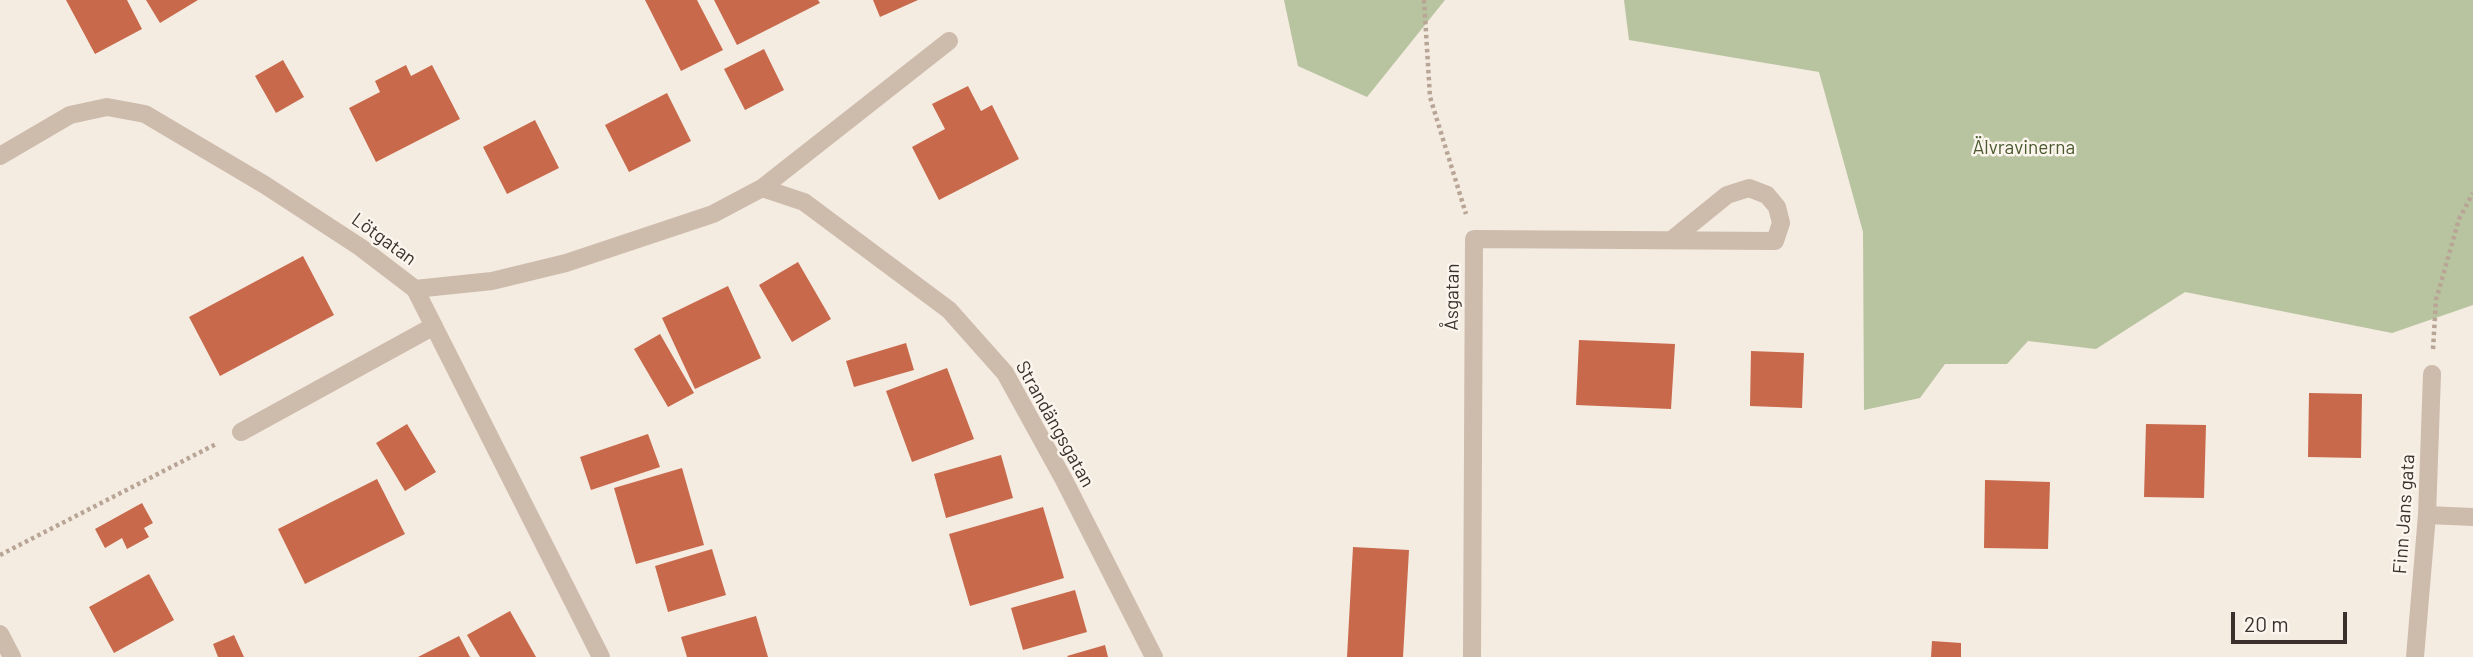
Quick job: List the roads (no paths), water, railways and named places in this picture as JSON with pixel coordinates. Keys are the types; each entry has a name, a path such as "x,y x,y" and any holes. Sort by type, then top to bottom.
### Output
{"street":[{"path":"415,289 492,281 566,262 713,214 762,188 949,41"},
{"name":"Lötgatan","path":"0,156 69,115 107,107 145,114 265,185 360,247 415,289 601,657"},
{"name":"Strandängsgatan","path":"762,188 804,202 949,310 1005,373 1064,480 1154,657"},
{"name":"Åsgatan","path":"1472,657 1474,239 1674,238 1774,241 1781,223 1777,207 1767,195 1749,188 1727,195 1674,238"},
{"path":"240,432 434,326"},
{"name":"Finn Jans gata","path":"2414,657 2427,514 2432,374"},
{"path":"2427,514 2473,517"},
{"path":"0,634 12,657"}],"park label":[{"name":"Älvravinerna","path":"2024,148"}]}
